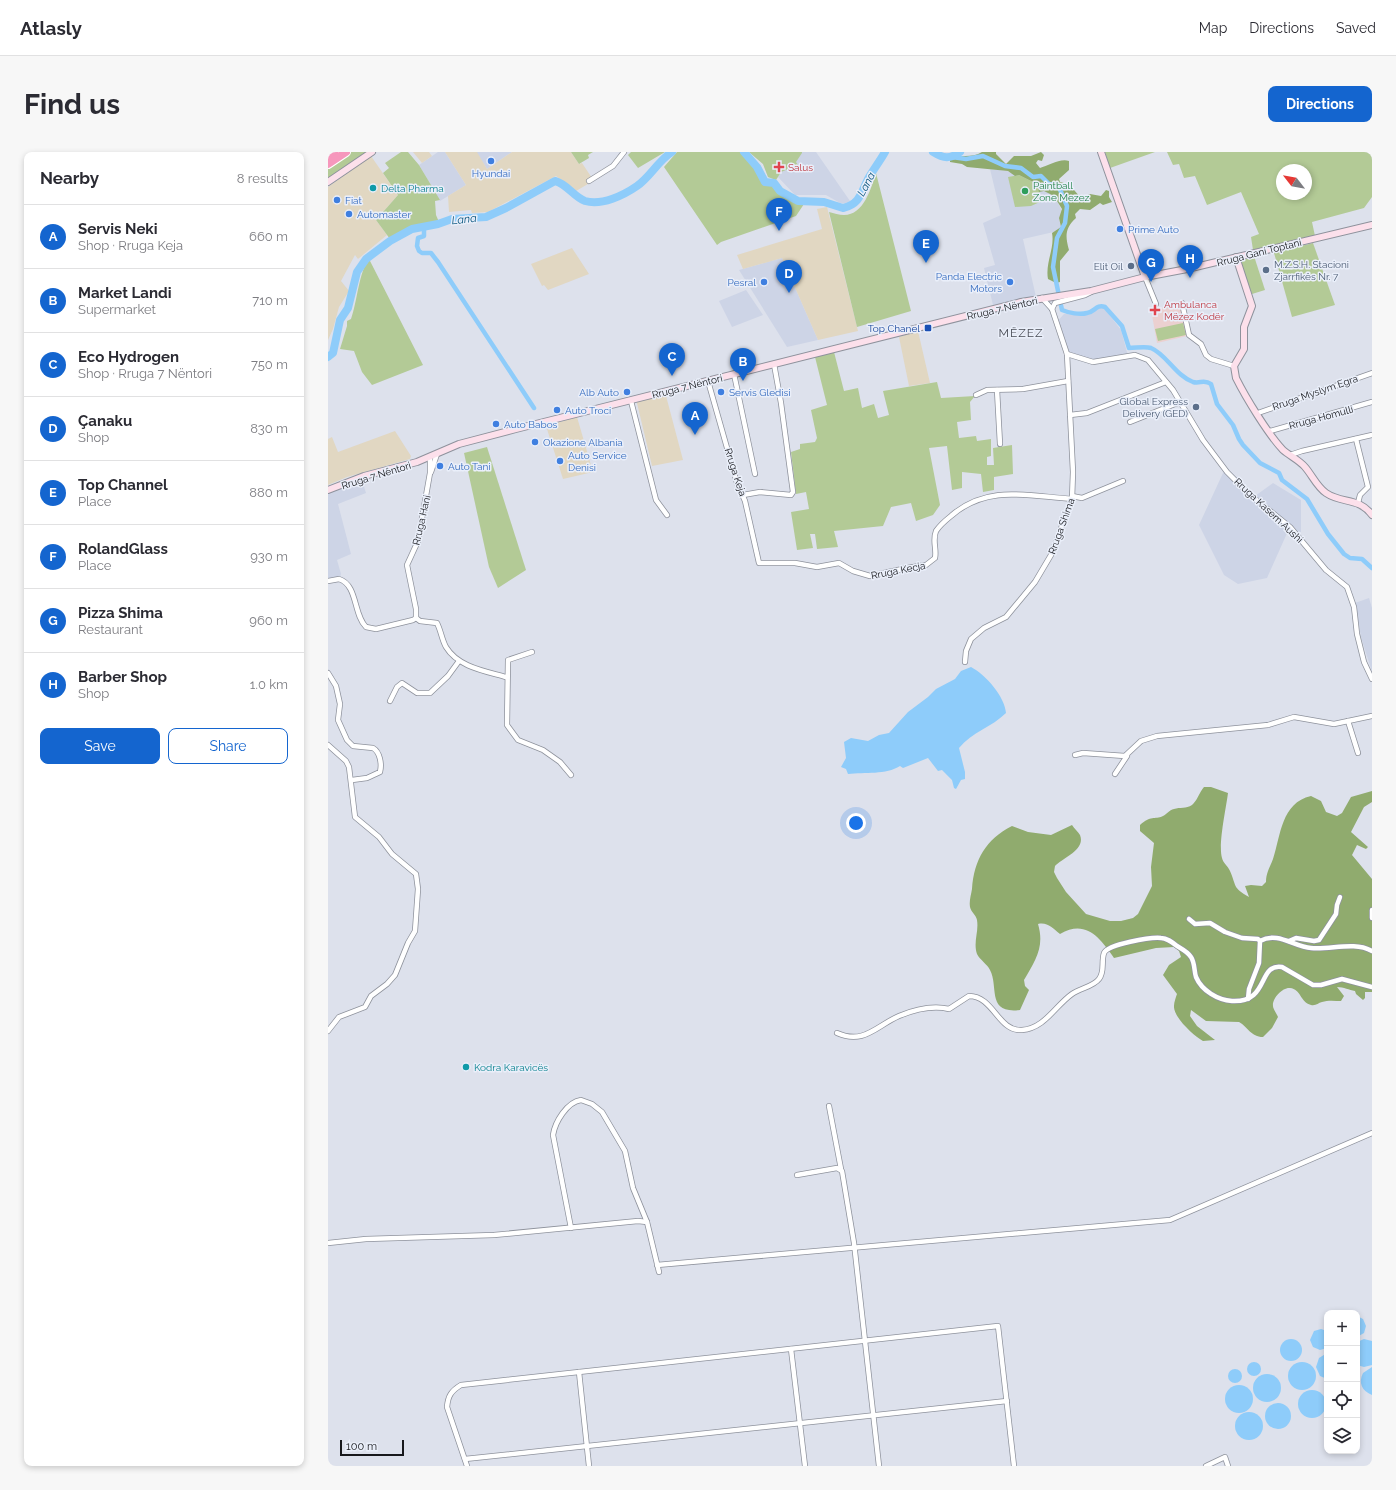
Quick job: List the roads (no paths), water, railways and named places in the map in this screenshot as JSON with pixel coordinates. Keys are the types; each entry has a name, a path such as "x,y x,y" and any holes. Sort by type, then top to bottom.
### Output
{"highway":[{"path":"328,156 334,152"},
{"path":"328,164 346,152"}],"main road":[{"path":"328,182 372,152"},
{"path":"1101,152 1145,277"},
{"name":"Rruga Gani Toptani","path":"1145,277 1372,225"},
{"path":"1236,257 1252,306 1244,327 1244,349 1234,366 1236,378 1270,431 1290,455 1302,464 1327,493 1358,503 1368,509 1372,515"},
{"name":"Rruga 7 Nëntori","path":"328,490 364,476 430,457 459,444 1018,303 1042,298 1063,298 1145,277"}],"street":[{"path":"589,181 613,166 624,152"},
{"path":"1145,277 1156,304"},
{"name":"Rruga Shima","path":"965,662 966,651 971,639 984,628 1006,617 1035,582 1051,555 1072,497 1073,472 1067,354 1052,309 1042,298"},
{"path":"1052,309 1063,298"},
{"path":"1182,303 1189,334 1201,344 1206,355 1211,359 1234,366"},
{"name":"Rruga Kasem Aushi","path":"1067,354 1093,362 1135,356 1148,360 1166,382 1203,440 1227,472 1249,494 1290,527 1326,570 1347,587 1352,601 1357,634 1364,662 1372,679"},
{"path":"743,495 760,492 790,495 793,492 781,402 774,364"},
{"name":"Rruga Myslym Egra","path":"1258,413 1372,373"},
{"path":"734,374 755,474"},
{"name":"Rruga Keja","path":"708,381 737,483 743,495 759,563"},
{"path":"976,395 987,390 1023,389 1068,381"},
{"path":"1070,415 1087,413 1166,382"},
{"path":"997,390 1000,444"},
{"path":"631,401 656,500 667,515"},
{"path":"1130,422 1180,402"},
{"name":"Rruga Homulli","path":"1270,431 1372,402"},
{"path":"1290,455 1302,450 1372,436"},
{"path":"1356,439 1368,488 1360,495 1358,503"},
{"name":"Rruga Hani","path":"416,618 416,609 407,565 418,541 430,474 437,454"},
{"name":"Rruga Hani","path":"430,457 430,474"},
{"path":"1072,497 1082,498 1123,481"},
{"name":"Rruga Kecja","path":"759,563 795,563 817,567 839,563 853,571 870,576 907,568 926,566 935,558 934,539 939,527 954,513 979,498 1005,494 1072,497"},
{"path":"328,581 339,579 347,584 360,620 366,627 376,629 416,618 420,621 437,624 446,647 458,661 482,671 506,677"},
{"path":"532,652 508,660 506,677 508,698 507,725 518,740 543,750 560,762 571,775"},
{"path":"390,701 400,684 404,684 417,693 430,693 448,676 458,661"},
{"path":"328,673 336,686 340,704 338,720 347,740 353,746 368,746 376,749 379,756 380,772 367,778 352,780"},
{"path":"1115,774 1128,754 1141,741 1168,734 1268,725 1294,717 1334,724 1372,716"},
{"path":"1348,721 1358,752"},
{"path":"328,745 346,761 352,780 353,813 355,817 379,837 392,854 416,874 417,912 415,931 395,975 387,984 371,996 366,1007 339,1016 328,1031"},
{"path":"1075,755 1083,753 1121,756 1128,754"},
{"path":"1289,941 1296,938 1314,941 1319,940 1336,914 1340,897"},
{"path":"1372,910 1372,918"},
{"path":"1189,919 1195,924 1210,923 1230,934 1245,939 1258,939 1260,941 1267,938 1279,938 1309,948 1327,949 1359,946 1372,951"},
{"path":"837,1033 844,1036 860,1037 898,1016 931,1006 949,1009 969,996 980,997 985,1000 1006,1025 1013,1029 1021,1030 1031,1028 1045,1020 1072,994 1099,979 1102,973 1105,952 1108,949 1144,939 1161,938 1169,940 1191,957 1196,976 1206,991 1215,996 1233,1001 1248,999 1257,994 1267,972 1272,967 1277,966 1282,967 1313,985 1321,985 1342,979 1372,988"},
{"path":"1248,999 1249,989 1259,963 1260,941"},
{"path":"570,1228 553,1135 554,1129 564,1112 574,1103 581,1100 597,1108 609,1121 625,1151 633,1188 647,1222 659,1272"},
{"path":"829,1106 854,1247 879,1466"},
{"path":"657,1265 1170,1220 1372,1133"},
{"path":"797,1174 830,1169 841,1170"},
{"path":"328,1243 366,1239 494,1235 638,1221 647,1222"},
{"path":"467,1466 447,1407 448,1398 453,1390 461,1386 998,1326 1014,1466"},
{"path":"791,1349 805,1466"},
{"path":"579,1372 589,1466"},
{"path":"465,1459 1007,1401"},
{"path":"1206,1466 1225,1457 1228,1466"}],"water":[{"path":"971,667 983,675 994,687 1002,700 1006,713 964,742 959,748 965,772 965,779 961,780 956,789 954,788 952,780 942,770 938,771 928,758 903,768 900,766 882,772 848,774 846,769 841,767 846,758 844,742 851,738 868,741 879,735 889,733 908,712 936,689 955,679 961,671"},
{"path":"1360,1318 1363,1319 1366,1326 1364,1333 1360,1335"},
{"path":"1321,1329 1324,1330 1324,1349 1320,1350 1313,1347 1310,1340 1314,1331"},
{"path":"1291,1339 1295,1340 1301,1346 1301,1354 1295,1360 1291,1361 1287,1360 1281,1354 1280,1350 1281,1346 1287,1340"},
{"path":"1364,1339 1372,1341 1372,1365 1364,1367 1360,1366 1360,1341"},
{"path":"1324,1355 1324,1378 1320,1376 1316,1367 1319,1358"},
{"path":"1254,1362 1259,1364 1261,1369 1259,1374 1254,1376 1249,1374 1247,1369 1249,1364"},
{"path":"1302,1362 1312,1366 1316,1376 1312,1386 1302,1390 1292,1386 1288,1376 1292,1366"},
{"path":"1372,1367 1372,1395 1363,1389 1361,1380 1363,1373"},
{"path":"1235,1369 1240,1371 1242,1376 1240,1381 1235,1383 1230,1381 1228,1376 1230,1371"},
{"path":"1267,1374 1277,1378 1281,1388 1277,1398 1267,1402 1257,1398 1253,1388 1257,1378"},
{"path":"1239,1385 1249,1389 1253,1399 1249,1409 1239,1413 1229,1409 1225,1399 1229,1389"},
{"path":"1312,1390 1322,1394 1324,1397 1324,1411 1322,1414 1312,1418 1302,1414 1298,1404 1302,1394"},
{"path":"1278,1403 1288,1406 1291,1416 1288,1426 1278,1429 1268,1426 1265,1416 1268,1406"},
{"path":"1249,1412 1259,1416 1263,1426 1259,1436 1249,1440 1239,1436 1235,1426 1239,1416"}],"waterway":[{"name":"Lana","path":"328,357 333,353 340,320 348,308 357,272 366,259 390,241 412,229 438,224 452,219 486,217 506,208 555,181 585,201 598,202 612,199 637,186 662,160 672,152"},
{"name":"Lana","path":"744,152 757,167 765,182 774,183 780,191 798,201 824,202 843,208 857,201 868,179 885,152"},
{"name":"Lana","path":"933,152 944,157 950,157 960,152"},
{"path":"952,157 966,159 983,156 1005,166 1021,168 1033,177 1041,176 1049,184 1058,185 1067,206 1065,223 1057,238 1053,267 1062,310 1081,314 1090,312 1097,307 1105,307 1122,326 1129,348 1149,347 1162,355 1181,375 1187,379 1193,382 1206,382 1211,384 1217,404 1233,425 1243,445 1260,463 1279,473 1282,480 1307,499 1328,534 1344,554 1350,558 1362,559 1372,568"},
{"path":"424,227 424,236 418,238 417,246 419,251 422,253 431,253 438,262 534,408"}],"place":[{"name":"Hyundai","path":"491,161"},
{"name":"Salus","path":"779,167"},
{"name":"Delta Pharma","path":"373,188"},
{"name":"Paintball Zone Mezez","path":"1025,191"},
{"name":"Fiat","path":"337,200"},
{"name":"Automaster","path":"349,214"},
{"name":"Prime Auto","path":"1120,229"},
{"name":"RolandGlass","path":"779,231"},
{"name":"Top Channel","path":"926,263"},
{"name":"Elit Oil","path":"1131,266"},
{"name":"M.Z.S.H. Stacioni Zjarrfikës Nr. 7","path":"1266,270"},
{"name":"Barber Shop","path":"1190,278"},
{"name":"Pesral","path":"764,282"},
{"name":"Panda Electric Motors","path":"1010,282"},
{"name":"Pizza Shima","path":"1151,282"},
{"name":"Çanaku","path":"789,293"},
{"name":"Ambulanca Mëzez Kodër","path":"1155,310"},
{"name":"Top Chanel","path":"928,328"},
{"name":"Eco Hydrogen","path":"672,376"},
{"name":"Market Landi","path":"743,381"},
{"name":"Alb Auto","path":"627,392"},
{"name":"Servis Gledisi","path":"721,392"},
{"name":"Global Express Delivery (GED)","path":"1196,407"},
{"name":"Auto Troci","path":"557,410"},
{"name":"Auto Babos","path":"496,424"},
{"name":"Servis Neki","path":"695,435"},
{"name":"Okazione Albania","path":"535,442"},
{"name":"Auto Service Denisi","path":"560,461"},
{"name":"Auto Tani","path":"440,466"},
{"name":"Kodra Karavicës","path":"466,1067"}],"district":[{"name":"MËZEZ","path":"1021,333"}]}
